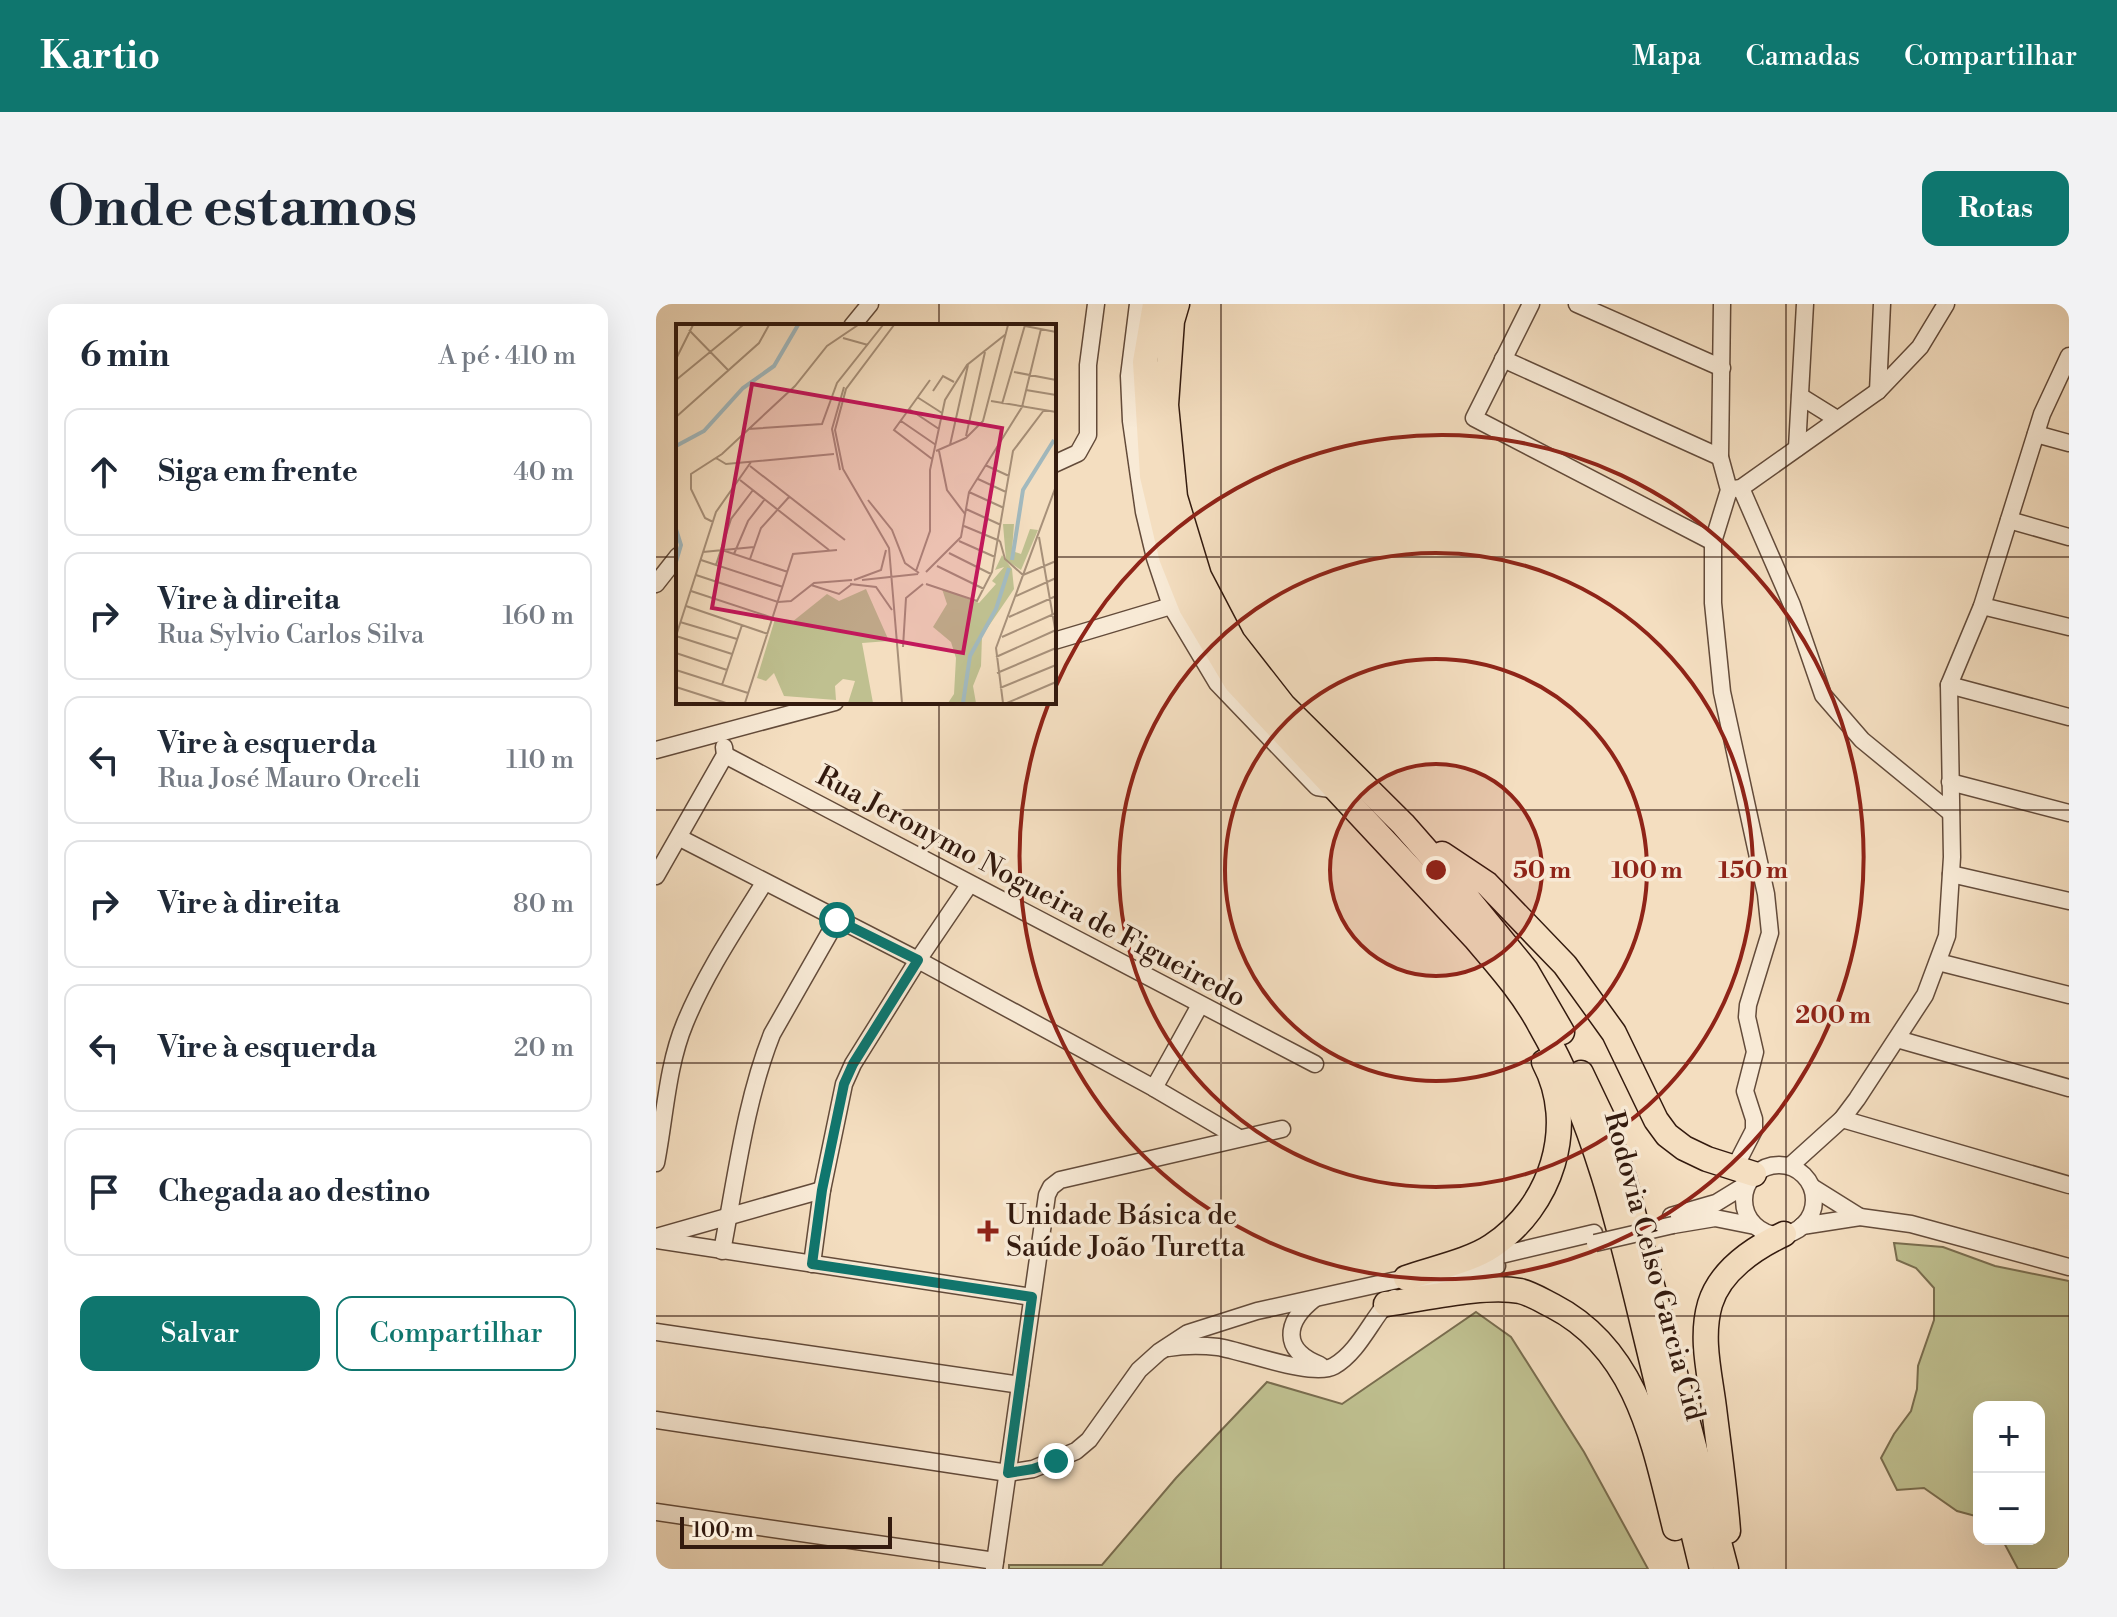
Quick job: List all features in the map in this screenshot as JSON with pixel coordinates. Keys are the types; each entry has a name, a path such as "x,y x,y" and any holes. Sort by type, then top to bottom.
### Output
{"highway":[{"name":"Rodovia Celso Garcia Cid","path":"1155,304 1145,362 1152,476 1171,557 1191,607 1236,682 1501,968 1539,1022 1563,1067 1606,1184 1633,1281 1702,1569"},
{"name":"Rodovia Celso Garcia Cid","path":"1177,304 1172,321 1166,405 1175,497 1199,576 1233,641 1283,705 1403,824 1526,970 1555,1016 1602,1117 1624,1178 1729,1569"},
{"path":"1403,824 1487,884 1565,965 1614,1033 1656,1120 1667,1135 1684,1148 1745,1175"},
{"path":"1406,1278 1493,1246 1520,1221 1541,1195 1552,1174 1560,1109 1548,1071 1475,938"},
{"path":"1729,1569 1708,1372 1707,1324 1710,1304 1730,1271 1763,1244 1793,1230"},
{"path":"1386,1304 1492,1290 1519,1291 1563,1311 1593,1333 1627,1376 1639,1402 1651,1433 1686,1569"}],"street":[{"path":"854,324 870,304"},
{"path":"1056,463 1078,453 1088,435 1088,365 1096,304"},
{"path":"1138,304 1129,376 1136,470 1155,558 1171,606 1217,683 1317,787 1336,790"},
{"path":"1531,304 1474,418 1713,542"},
{"path":"1577,304 1722,368"},
{"path":"1722,304 1720,457 1792,605 1823,695 1862,740 1951,813"},
{"path":"1797,448 1805,304"},
{"path":"1878,391 1882,304"},
{"path":"1755,1226 1743,1202 1754,1130 1754,1119 1745,1091 1755,1052 1747,1017 1770,933 1766,894 1722,692 1713,603 1713,542 1735,489 1878,391 1920,347 1946,304"},
{"path":"1790,1166 1842,1119 1897,1039 1925,995 1947,936 1951,874 1949,685 1982,606 2042,414 2069,356"},
{"path":"1503,359 1720,457"},
{"path":"1800,396 1837,419"},
{"path":"2036,434 2069,443"},
{"path":"2009,520 2069,537"},
{"path":"656,584 676,559"},
{"path":"1056,640 1171,606"},
{"path":"1982,606 2069,627"},
{"path":"1949,685 2069,717"},
{"path":"656,750 828,704"},
{"path":"656,876 725,755 723,733"},
{"name":"Rua Jeronymo Nogueira de Figueiredo","path":"725,755 1315,1064"},
{"path":"1950,782 2069,813"},
{"path":"680,838 918,960 1154,1088 1239,1138"},
{"path":"1951,874 2069,901"},
{"path":"656,1163 673,1060 684,1024 720,953 764,883"},
{"path":"812,1264 822,1190 844,1084 853,1064 918,960 969,885"},
{"path":"722,1251 764,1054 772,1034 837,920"},
{"path":"1938,962 2069,995"},
{"path":"1154,1088 1200,1005"},
{"path":"1897,1039 2069,1088"},
{"path":"1842,1119 2069,1185"},
{"path":"656,1512 995,1565 1047,1195 1055,1183 1282,1129"},
{"path":"656,1420 1008,1473 1033,1469 1076,1451 1089,1440 1139,1370 1188,1333 1215,1323 1672,1220 1716,1203 1745,1175 1772,1165 1790,1166 1804,1175 1812,1187 1860,1217"},
{"path":"1793,1230 1813,1208 1812,1187"},
{"path":"656,1239 822,1190"},
{"path":"1672,1220 1715,1218 1755,1226 1769,1234 1860,1217 1911,1224 2069,1267"},
{"path":"1167,1348 1194,1345 1220,1347 1312,1369 1332,1368 1345,1357 1386,1304 1419,1286 1594,1238"},
{"path":"656,1239 1032,1297"},
{"path":"1316,1298 1295,1317 1293,1338 1302,1356 1332,1368"},
{"path":"656,1332 1020,1385"}],"green space":[{"path":"1894,1243 1943,1247 1995,1266 2069,1281 2069,1569 2018,1569 2005,1545 2045,1545 2045,1401 1973,1401 1973,1515 1957,1511 1924,1488 1897,1490 1881,1458 1911,1411 1917,1389 1918,1366 1934,1320 1934,1288 1916,1268 1897,1260"},
{"path":"1476,1312 1511,1337 1584,1452 1648,1569 1009,1569 1009,1565 1102,1565 1176,1478 1267,1382 1342,1404"}],"place":[{"name":"Unidade Básica de Saúde João Turetta","path":"988,1231"}],"route":[{"path":"837,920 918,960 853,1064 844,1084 822,1190 812,1264 1032,1297 1008,1473 1056,1461"}]}
